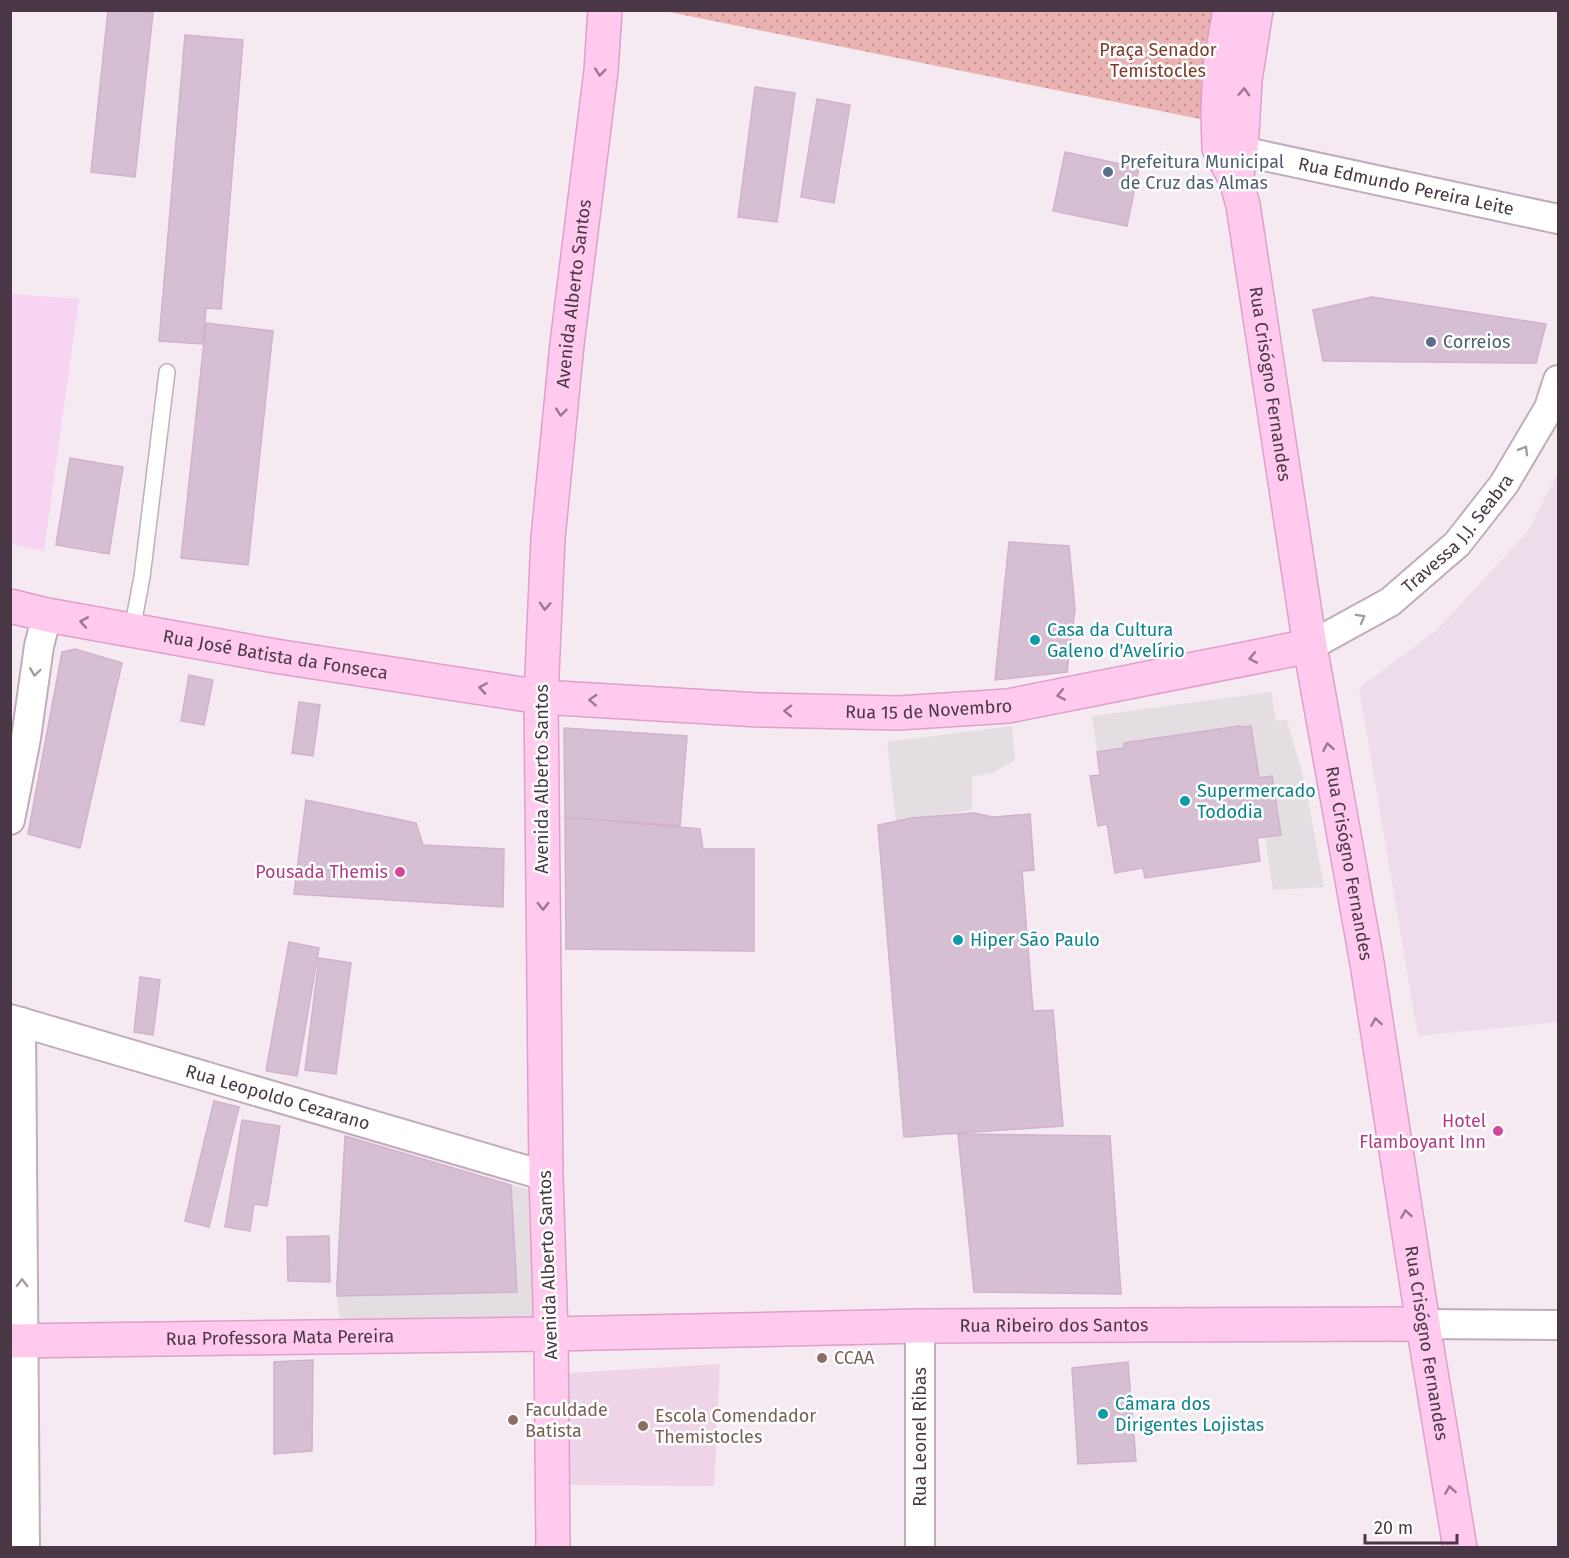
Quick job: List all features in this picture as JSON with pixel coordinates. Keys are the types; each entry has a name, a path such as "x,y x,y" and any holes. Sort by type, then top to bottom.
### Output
{"main road":[{"path":"1230,10 1220,67 1218,110 1232,160"},
{"path":"1232,160 1256,10"},
{"name":"Avenida Alberto Santos","path":"553,1548 541,697 548,538 567,344 601,71 598,12"},
{"name":"Rua Crisógno Fernandes","path":"1232,160 1243,205 1310,646 1367,963 1460,1548"},
{"name":"Rua José Batista da Fonseca","path":"10,606 47,615 275,656 541,697"},
{"name":"Rua 15 de Novembro","path":"541,697 759,710 898,713 1008,706 1310,646"},
{"name":"Rua Ribeiro dos Santos","path":"551,1334 920,1326 1423,1324"},
{"name":"Rua Professora Mata Pereira","path":"16,1341 551,1334"}],"street":[{"name":"Rua Edmundo Pereira Leite","path":"1232,160 1558,219"},
{"name":"Travessa J.J. Seabra","path":"1310,646 1390,602 1457,544 1504,484 1549,408 1558,380"},
{"path":"10,820 26,738 39,646 47,615"},
{"path":"16,1020 16,1341 25,1548"},
{"name":"Rua Leopoldo Cezarano","path":"16,1020 546,1176"},
{"name":"Rua Ribeiro dos Santos","path":"1423,1324 1558,1325"},
{"name":"Rua Leonel Ribas","path":"920,1326 921,1548"}],"lane":[{"path":"132,630 142,577 166,372"}],"shaded area":[{"path":"11,294 79,299 44,551 11,544"},
{"path":"1558,472 1558,1022 1418,1036 1359,688 1437,630 1529,530"},
{"path":"1271,692 1276,721 1287,720 1305,783 1324,887 1273,890 1265,837 1281,834 1272,777 1259,778 1251,726 1124,743 1124,748 1097,752 1092,716"},
{"path":"1012,726 1015,760 992,773 972,777 972,810 896,821 887,742"},
{"path":"511,1185 535,1191 535,1318 352,1319 339,1317 337,1296 517,1292"},
{"name":"Escola Comendador Themistocles","path":"720,1364 714,1486 568,1485 569,1373"}],"green space":[{"name":"Praça Senador Temístocles","path":"664,11 1220,11 1200,119"}],"building":[{"path":"108,10 153,13 135,177 91,172"},
{"path":"185,35 243,40 221,309 206,308 203,344 159,341"},
{"path":"755,87 795,93 777,222 738,217"},
{"path":"817,99 850,105 834,203 801,197"},
{"path":"1065,152 1139,168 1127,226 1053,211"},
{"name":"Correios","path":"1372,297 1546,324 1536,363 1323,361 1313,310"},
{"path":"206,323 273,331 248,565 181,558"},
{"path":"70,458 123,467 109,554 56,545"},
{"name":"Casa da Cultura Galeno d'Avelírio","path":"1009,542 1069,546 1075,609 1067,672 995,680"},
{"path":"75,649 122,663 80,848 28,834 62,652"},
{"path":"189,675 213,680 204,725 181,721"},
{"path":"299,702 320,705 313,756 292,753"},
{"name":"Supermercado Tododia","path":"1251,726 1259,778 1272,776 1281,835 1257,838 1260,861 1145,878 1143,868 1115,873 1107,824 1098,826 1090,776 1100,775 1097,752 1124,748 1124,743"},
{"path":"564,728 687,736 680,826 565,817"},
{"name":"Pousada Themis","path":"306,800 416,823 423,845 504,849 503,907 294,894"},
{"name":"Hiper São Paulo","path":"974,813 993,817 1030,814 1034,870 1022,871 1033,1011 1053,1010 1063,1126 904,1137 878,825 912,818"},
{"path":"565,817 700,829 703,849 754,849 754,951 566,949"},
{"path":"289,942 319,948 297,1076 266,1071"},
{"path":"319,958 351,963 336,1074 305,1070"},
{"path":"140,977 160,980 153,1035 134,1032"},
{"path":"214,1101 239,1107 209,1227 185,1221"},
{"path":"242,1120 280,1126 267,1206 254,1204 250,1231 225,1227"},
{"path":"958,1134 1110,1136 1121,1294 974,1292"},
{"path":"345,1136 511,1185 517,1292 337,1296"},
{"path":"329,1236 330,1282 288,1281 287,1237"},
{"path":"313,1360 312,1451 274,1454 274,1362"},
{"name":"Câmara dos Dirigentes Lojistas","path":"1128,1362 1136,1461 1078,1464 1072,1368"}],"place":[{"name":"Prefeitura Municipal de Cruz das Almas","path":"1108,172"},
{"name":"Correios","path":"1431,342"},
{"name":"Casa da Cultura Galeno d'Avelírio","path":"1035,640"},
{"name":"Supermercado Tododia","path":"1185,801"},
{"name":"Pousada Themis","path":"400,872"},
{"name":"Hiper São Paulo","path":"958,940"},
{"name":"Hotel Flamboyant Inn","path":"1498,1131"},
{"name":"CCAA","path":"822,1358"},
{"name":"Câmara dos Dirigentes Lojistas","path":"1103,1414"},
{"name":"Faculdade Batista","path":"513,1420"},
{"name":"Escola Comendador Themistocles","path":"643,1426"}]}
